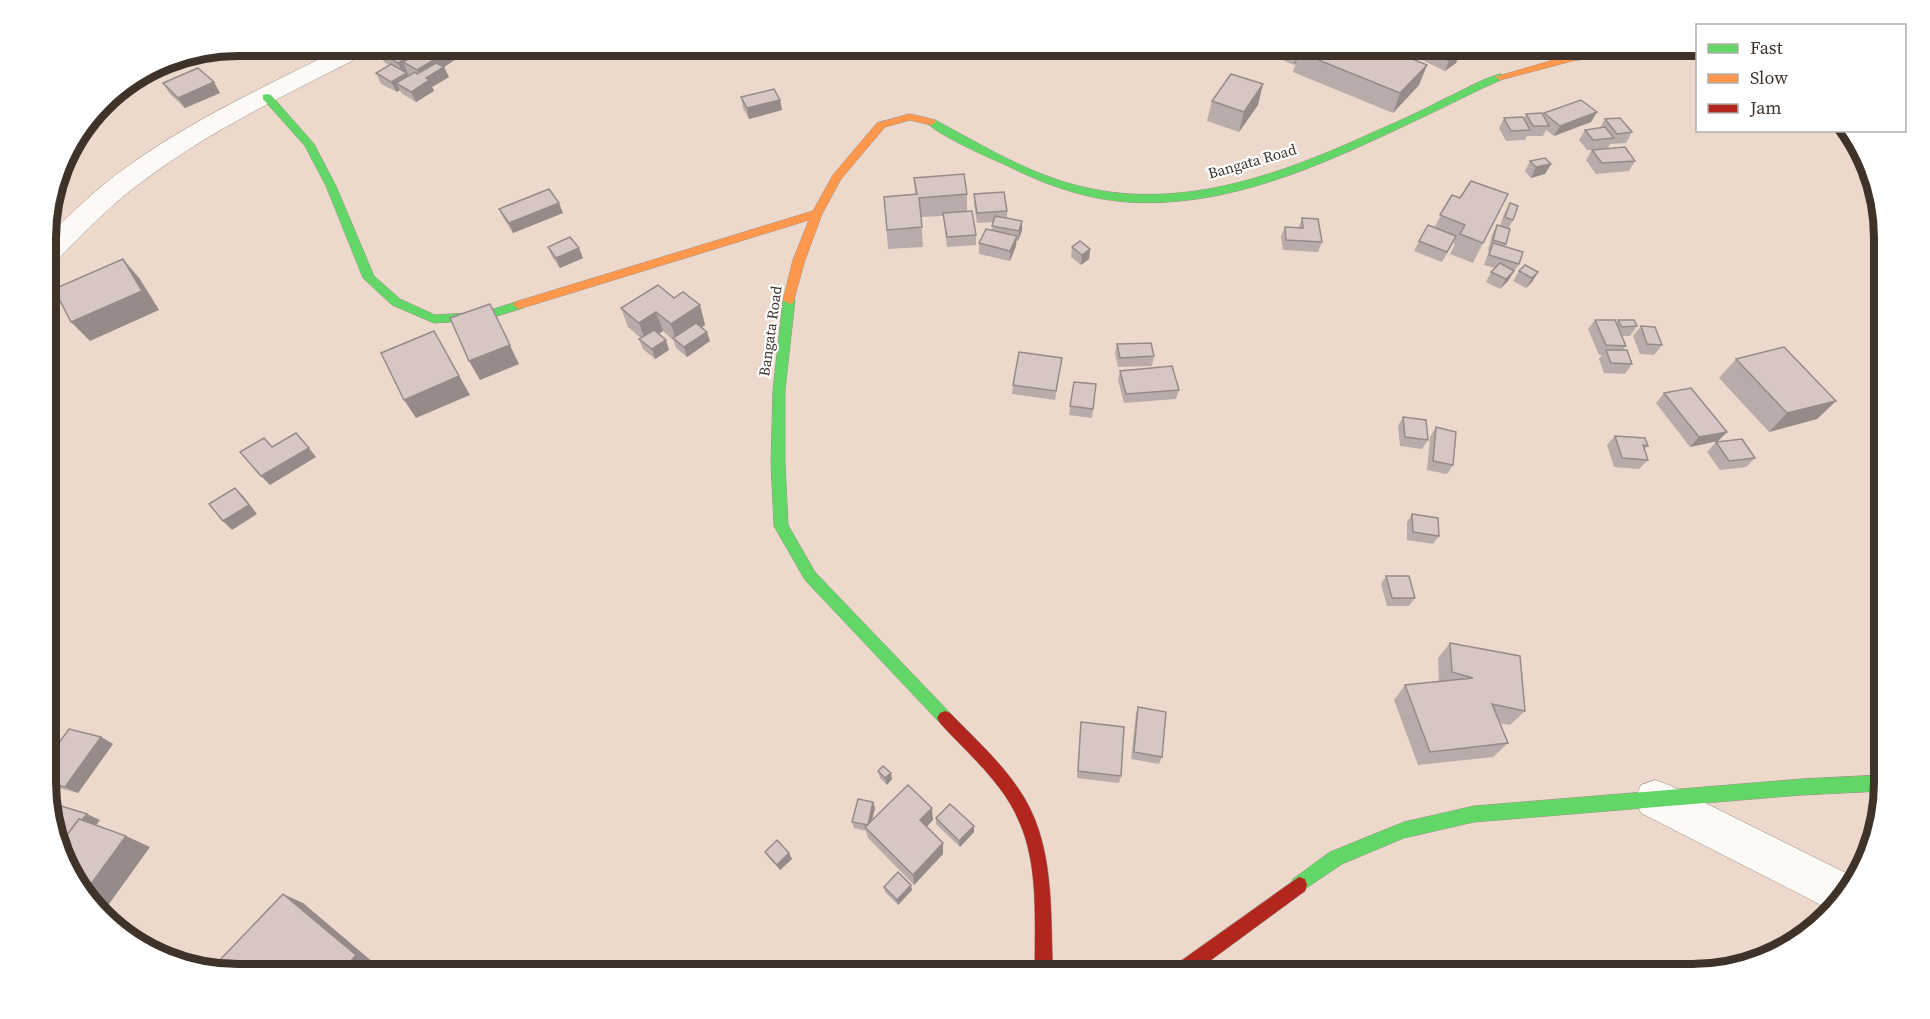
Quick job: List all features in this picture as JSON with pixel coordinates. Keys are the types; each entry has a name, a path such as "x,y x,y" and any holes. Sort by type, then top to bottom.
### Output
{"street":[{"path":"56,243 137,172 207,127 346,55"},
{"name":"Bangata Road","path":"1043,963 1039,870 1031,830 1014,795 915,684 810,576 782,526 778,463 779,390 786,314 800,260 817,214 837,177 881,125 910,117 927,120 1024,170 1062,185 1108,196 1150,200 1171,198 1274,175 1339,152 1517,71 1587,55"},
{"path":"267,97 309,144 331,186 369,278 396,302 434,318 484,316 817,214"},
{"path":"1193,963 1336,858 1404,830 1474,814 1874,784"},
{"path":"1655,799 1838,891"}],"building":[{"path":"384,55 412,55 398,63"},
{"path":"415,55 442,55 417,70 403,62"},
{"path":"1306,55 1402,55 1427,65 1400,93"},
{"path":"1437,55 1457,55 1449,61"},
{"path":"436,63 444,67 426,78 429,80 411,92 396,83 415,72 417,74"},
{"path":"391,64 407,73 391,82 376,73"},
{"path":"198,68 214,82 178,98 163,83"},
{"path":"1231,74 1263,84 1244,112 1212,101"},
{"path":"774,89 780,100 747,108 741,97"},
{"path":"1581,100 1597,112 1560,126 1544,113"},
{"path":"1542,113 1549,126 1533,126 1526,114"},
{"path":"1523,117 1530,130 1511,131 1504,118"},
{"path":"1620,118 1632,132 1617,134 1605,119"},
{"path":"1605,127 1614,138 1593,140 1585,130"},
{"path":"1625,147 1635,161 1602,163 1592,150"},
{"path":"1545,158 1551,164 1536,167 1530,161"},
{"path":"964,174 967,194 919,198 922,227 887,230 884,197 917,194 914,178"},
{"path":"1471,181 1508,194 1483,243 1460,234 1465,225 1440,215 1452,195 1460,198"},
{"path":"549,189 559,203 509,223 499,209"},
{"path":"1004,192 1007,211 977,213 974,194"},
{"path":"1510,203 1518,206 1513,220 1505,217"},
{"path":"972,211 976,235 947,237 943,213"},
{"path":"995,216 1022,221 1019,231 992,226"},
{"path":"1302,218 1318,219 1322,242 1286,240 1285,227 1303,228"},
{"path":"1428,225 1456,236 1447,252 1419,241"},
{"path":"1497,225 1510,229 1506,244 1493,240"},
{"path":"986,229 1017,236 1010,251 979,243"},
{"path":"570,237 579,248 556,258 548,247"},
{"path":"1080,241 1090,249 1082,255 1072,247"},
{"path":"1493,243 1523,252 1519,264 1489,255"},
{"path":"123,259 142,291 71,322 56,293 56,288"},
{"path":"1500,263 1514,271 1506,279 1491,272"},
{"path":"1525,265 1538,272 1532,278 1519,271"},
{"path":"658,285 674,298 683,292 700,305 671,324 656,312 639,323 621,308"},
{"path":"490,304 510,345 469,361 450,318"},
{"path":"1595,320 1615,320 1626,346 1606,345"},
{"path":"1618,320 1634,320 1637,326 1622,327"},
{"path":"696,323 707,332 684,347 673,338"},
{"path":"1641,326 1655,327 1662,345 1647,344"},
{"path":"654,330 666,340 652,349 639,339"},
{"path":"434,331 459,376 404,400 381,353"},
{"path":"1151,343 1154,356 1120,358 1117,344"},
{"path":"1784,347 1836,401 1787,413 1736,359"},
{"path":"1606,350 1627,350 1632,364 1611,363"},
{"path":"1019,352 1062,358 1056,391 1013,385"},
{"path":"1172,366 1179,390 1126,394 1120,371"},
{"path":"1074,382 1096,384 1093,409 1070,406"},
{"path":"1691,388 1727,432 1699,437 1664,393"},
{"path":"1403,417 1426,420 1428,440 1405,437"},
{"path":"1436,427 1456,432 1453,465 1433,461"},
{"path":"296,433 309,448 261,476 240,452 264,438 272,447"},
{"path":"1615,436 1645,438 1648,446 1643,445 1648,460 1622,458"},
{"path":"1742,439 1755,458 1729,461 1716,442"},
{"path":"235,488 249,505 223,521 209,504"},
{"path":"1412,514 1438,518 1439,536 1413,532"},
{"path":"1386,576 1409,576 1415,598 1392,598"},
{"path":"1450,643 1520,656 1525,711 1492,704 1508,743 1430,752 1405,685 1473,678 1452,672"},
{"path":"1138,707 1166,712 1162,757 1134,752"},
{"path":"1081,722 1124,727 1121,776 1078,771"},
{"path":"69,729 101,737 65,787 55,784 55,748"},
{"path":"883,766 891,773 885,778 878,771"},
{"path":"908,785 932,808 920,820 943,843 913,875 865,827"},
{"path":"858,799 873,802 868,825 852,822"},
{"path":"950,804 974,826 959,841 936,818"},
{"path":"61,806 87,814 82,820 79,819 65,838 58,810"},
{"path":"79,819 126,836 89,886 80,873 65,838"},
{"path":"777,840 789,853 777,865 765,852"},
{"path":"898,872 911,885 897,900 884,887"},
{"path":"283,894 356,955 348,964 218,962"}],"traffic: fast":[{"path":"931,122 1005,161 1063,185 1083,191 1126,198 1169,198 1213,192 1256,182 1298,168 1380,134 1500,77"},
{"path":"267,97 309,144 331,186 369,278 396,302 434,319 484,316 519,305"},
{"path":"789,300 779,390 778,463 781,526 810,576 945,718"},
{"path":"1299,885 1336,858 1404,830 1474,814 1802,787 1874,784"}],"traffic: slow":[{"path":"1500,77 1571,58 1592,55"},
{"path":"789,300 799,260 817,214 837,177 881,125 910,117 931,122"},
{"path":"519,305 817,214"}],"traffic: jam":[{"path":"945,718 998,774 1025,813 1033,835 1041,881 1044,963"},
{"path":"1192,963 1299,885"}]}
